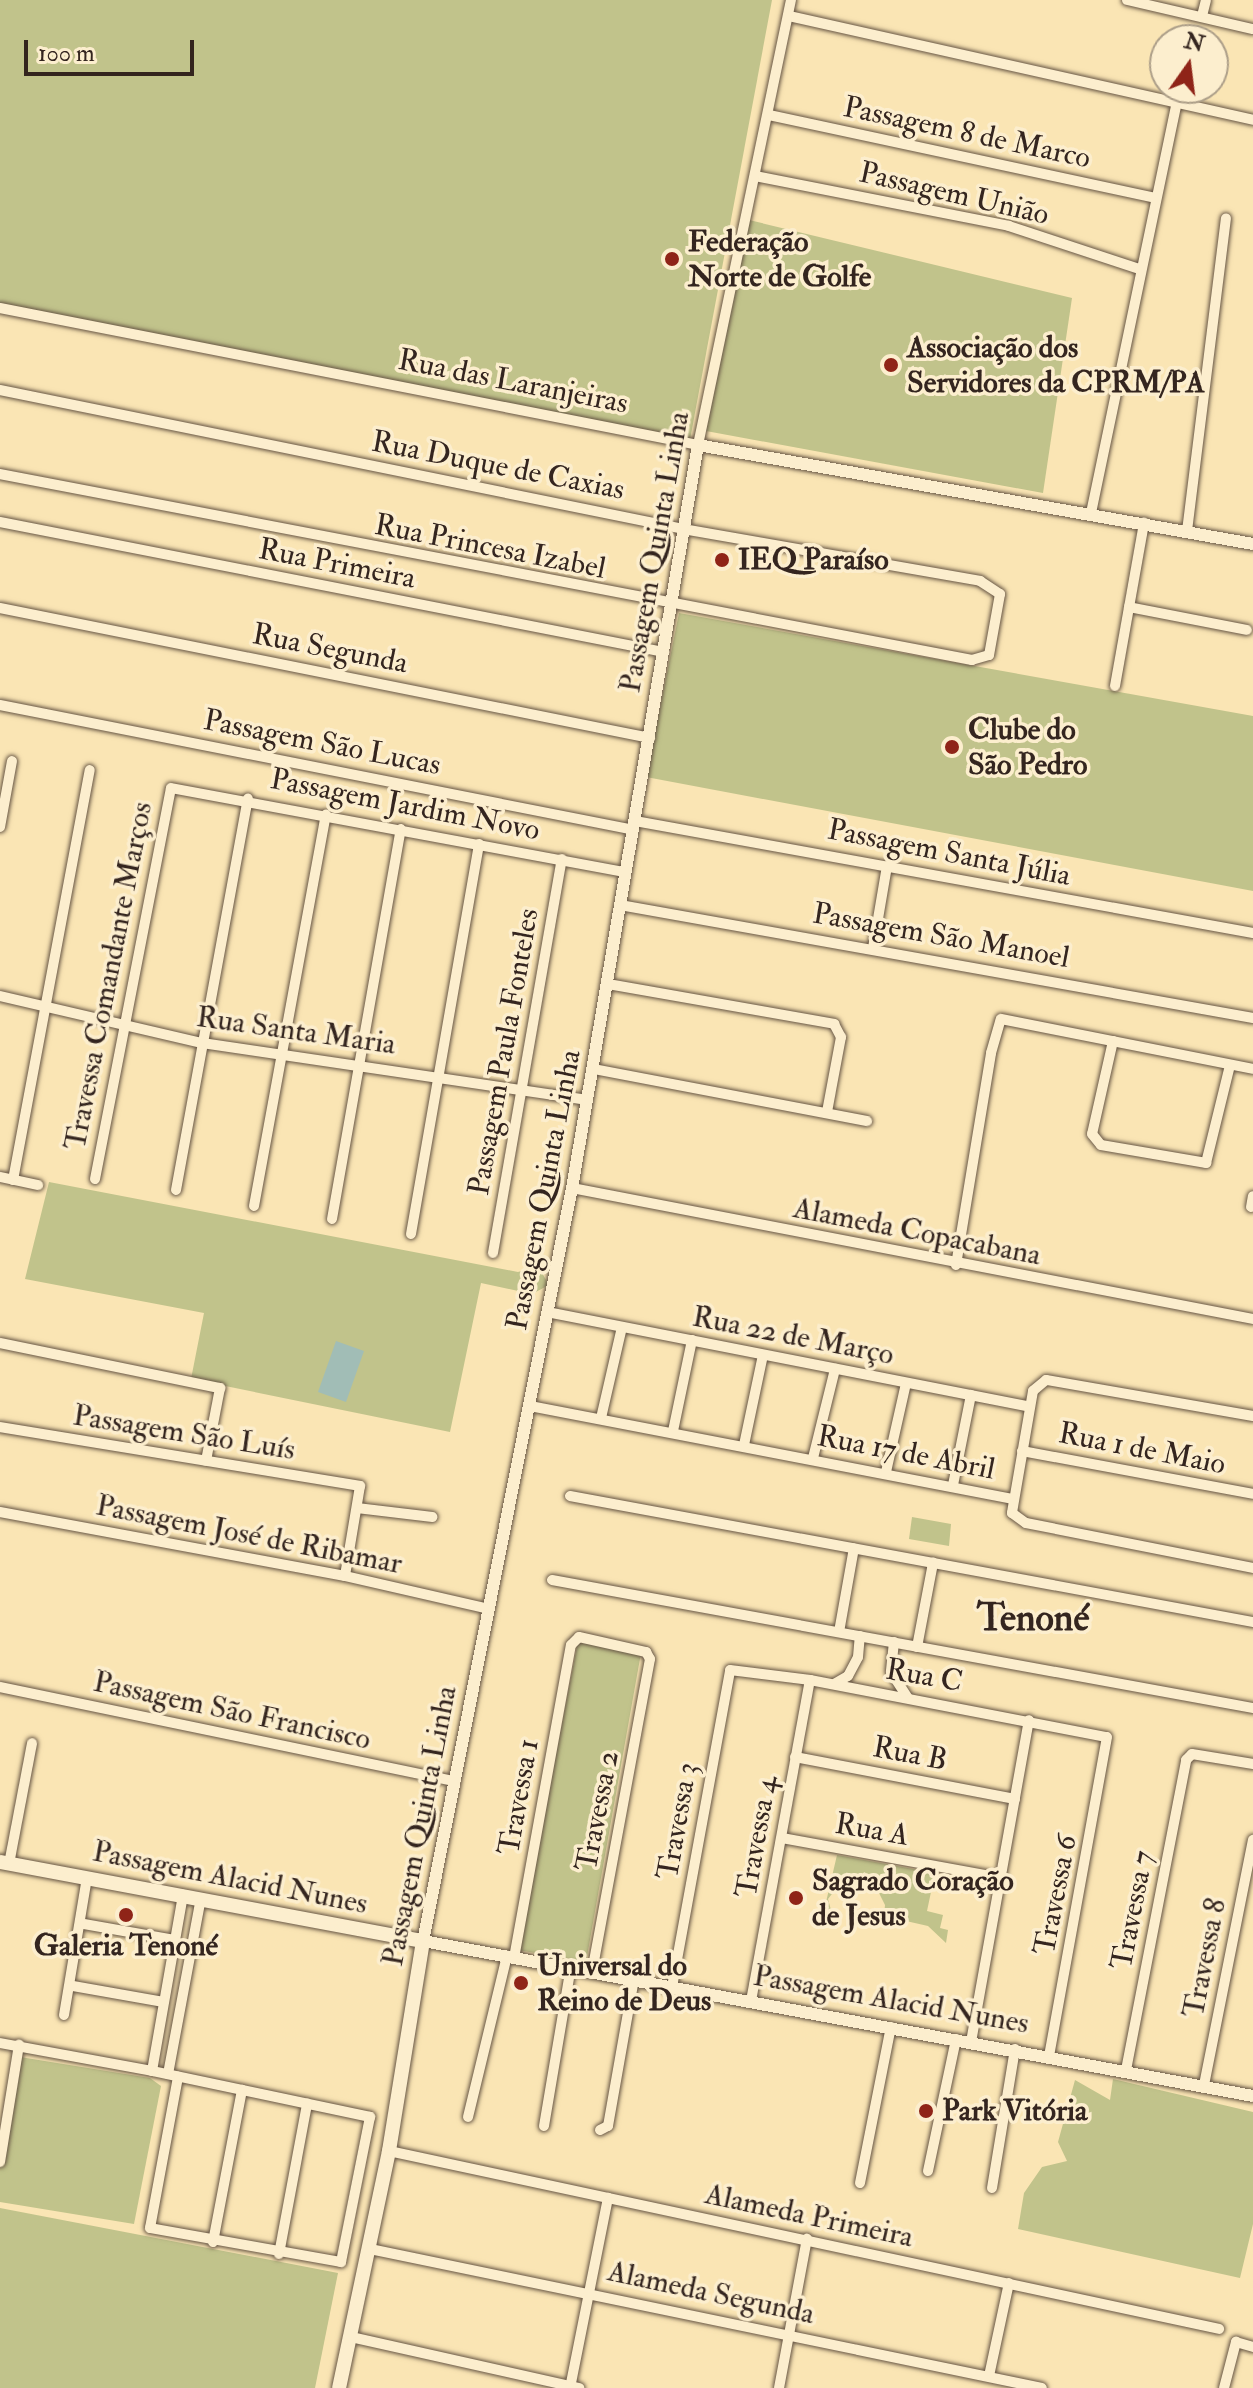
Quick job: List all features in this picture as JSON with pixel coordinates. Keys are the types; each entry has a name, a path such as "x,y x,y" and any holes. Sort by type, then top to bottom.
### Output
{"main road":[{"name":"Passagem Alacid Nunes","path":"5,1863 423,1941"},
{"name":"Passagem Quinta Linha","path":"339,2388 389,2151 423,1941"}],"street":[{"name":"Passagem Quinta Linha","path":"423,1941 594,1069 698,445 791,0"},
{"path":"1127,0 1253,29"},
{"path":"1202,16 1206,0"},
{"path":"789,16 1149,97"},
{"path":"1091,513 1139,269 1177,104"},
{"path":"1181,104 1253,120"},
{"name":"Passagem 8 de Marco","path":"769,115 1155,198"},
{"name":"Passagem União","path":"755,176 1009,226 1139,269"},
{"path":"1187,531 1226,218"},
{"name":"Rua das Laranjeiras","path":"0,308 698,445 1253,544"},
{"name":"Rua Duque de Caxias","path":"0,390 683,529 991,585 1000,594 991,648 989,655 972,660"},
{"name":"Rua Princesa Izabel","path":"0,474 672,606 972,660"},
{"name":"Rua Primeira","path":"0,522 664,652"},
{"path":"1115,686 1144,523"},
{"path":"1129,607 1247,630"},
{"name":"Rua Segunda","path":"0,608 650,738"},
{"name":"Passagem São Lucas","path":"0,705 634,826"},
{"path":"0,827 12,761"},
{"path":"13,1180 90,770"},
{"name":"Passagem Jardim Novo","path":"176,787 625,872"},
{"name":"Travessa Comandante Marços","path":"95,1179 169,791 176,787"},
{"path":"176,1190 248,799"},
{"path":"254,1206 326,815"},
{"name":"Passagem Santa Júlia","path":"634,826 887,866 1253,933"},
{"path":"332,1219 401,829"},
{"path":"411,1234 479,844"},
{"name":"Passagem Paula Fonteles","path":"493,1253 562,859"},
{"path":"873,948 887,866"},
{"name":"Passagem São Manoel","path":"620,905 1253,1018"},
{"path":"608,984 834,1024 841,1037 827,1112"},
{"name":"Rua Santa Maria","path":"0,996 202,1043 280,1056 521,1086 588,1100"},
{"path":"956,1265 998,1024 1007,1018 1253,1069"},
{"path":"1113,1041 1092,1134 1101,1145 1206,1163 1230,1065"},
{"path":"594,1069 867,1121"},
{"path":"0,1177 38,1185"},
{"name":"Alameda Copacabana","path":"572,1188 956,1265 1253,1319"},
{"name":"Rua 22 de Março","path":"547,1312 1029,1407"},
{"path":"601,1418 622,1327"},
{"path":"673,1431 692,1340"},
{"path":"0,1343 220,1388 206,1461"},
{"path":"744,1445 763,1355"},
{"path":"813,1458 835,1369"},
{"path":"1012,1499 1033,1391 1046,1380 1253,1416"},
{"path":"886,1472 906,1383"},
{"path":"953,1485 971,1395"},
{"name":"Rua 17 de Abril","path":"530,1406 953,1485 1012,1499 1015,1520 1253,1568"},
{"name":"Passagem São Luís","path":"0,1427 360,1486 357,1508"},
{"name":"Rua 1 de Maio","path":"1022,1451 1253,1494"},
{"path":"570,1496 1253,1622"},
{"path":"345,1576 357,1508 432,1517"},
{"name":"Passagem José de Ribamar","path":"0,1512 345,1576 489,1609"},
{"path":"839,1632 854,1548"},
{"path":"917,1647 933,1563"},
{"path":"552,1580 1253,1708"},
{"path":"834,1684 848,1676 860,1636"},
{"name":"Travessa 1","path":"468,2117 511,1957 571,1645 579,1637 646,1652 650,1659"},
{"path":"894,1642 891,1672 908,1698"},
{"name":"Travessa 2","path":"592,1971 650,1659"},
{"name":"Rua C","path":"736,1668 1029,1720"},
{"name":"Travessa 3","path":"672,1987 730,1670 736,1668"},
{"name":"Travessa 4","path":"751,2001 810,1680"},
{"name":"Passagem São Francisco","path":"0,1687 455,1781"},
{"path":"971,2042 1029,1720"},
{"name":"Travessa 6","path":"1029,1720 1101,1734 1109,1743 1049,2055"},
{"path":"5,1863 32,1743"},
{"name":"Travessa 7","path":"1126,2070 1186,1760 1192,1754 1253,1764"},
{"name":"Rua B","path":"795,1757 1015,1799"},
{"name":"Rua A","path":"782,1838 1002,1878"},
{"name":"Travessa 8","path":"1204,2085 1253,1840"},
{"path":"64,2015 87,1877"},
{"path":"152,2071 183,1895"},
{"path":"0,2043 152,2071 173,2076 307,2104 368,2116 372,2121 342,2261 279,2254 161,2233 149,2225 173,2076 201,1898"},
{"path":"84,1924 175,1940"},
{"name":"Passagem Alacid Nunes","path":"423,1941 1049,2055 1253,2096"},
{"path":"544,2126 571,1967"},
{"path":"600,2130 608,2126 634,1979"},
{"path":"73,1986 164,2002"},
{"path":"860,2183 891,2027"},
{"path":"928,2171 956,2039"},
{"path":"0,2162 19,2045"},
{"path":"992,2188 1015,2049"},
{"path":"213,2242 242,2090"},
{"path":"279,2254 307,2104"},
{"name":"Alameda Primeira","path":"389,2151 1219,2329"},
{"path":"351,2337 573,2388 608,2198"},
{"path":"779,2388 807,2239"},
{"name":"Alameda Segunda","path":"370,2249 591,2291 1042,2388"},
{"path":"989,2376 1009,2283"},
{"path":"1224,2388 1236,2342 1253,2347"}],"green space":[{"path":"0,0 772,0 689,445 0,303"},
{"name":"Associação dos Servidores da CPRM/PA","path":"749,220 1072,298 1043,493 706,431"},
{"name":"Clube do São Pedro","path":"679,613 1253,716 1253,891 646,777"},
{"path":"49,1182 518,1272 538,1266 549,1285 532,1294 481,1283 450,1432 191,1379 204,1313 25,1279"},
{"path":"912,1517 951,1524 949,1546 909,1539"},
{"path":"578,1641 641,1653 586,1962 518,1950"},
{"path":"837,1855 935,1873 927,1911 943,1915 940,1928 948,1930 946,1943 928,1926 884,1916 885,1905 877,1889 838,1886 828,1899 831,1910 823,1915"},
{"path":"20,2057 150,2078 161,2086 134,2224 0,2202 0,2140"},
{"path":"1113,2079 1253,2112 1253,2224 1240,2278 1018,2229 1024,2193 1042,2167 1067,2161 1058,2142 1075,2080 1110,2100"},
{"path":"0,2208 338,2273 315,2388 0,2388"}],"water":[{"path":"336,1341 364,1351 346,1402 318,1392"}],"place":[{"name":"Federação Norte de Golfe","path":"672,259"},
{"name":"Associação dos Servidores da CPRM/PA","path":"891,365"},
{"name":"IEQ Paraíso","path":"722,560"},
{"name":"Clube do São Pedro","path":"952,747"},
{"name":"Sagrado Coração de Jesus","path":"796,1898"},
{"name":"Galeria Tenoné","path":"126,1915"},
{"name":"Universal do Reino de Deus","path":"521,1983"},
{"name":"Park Vitória","path":"926,2111"}],"district":[{"name":"Tenoné","path":"1033,1619"}]}
